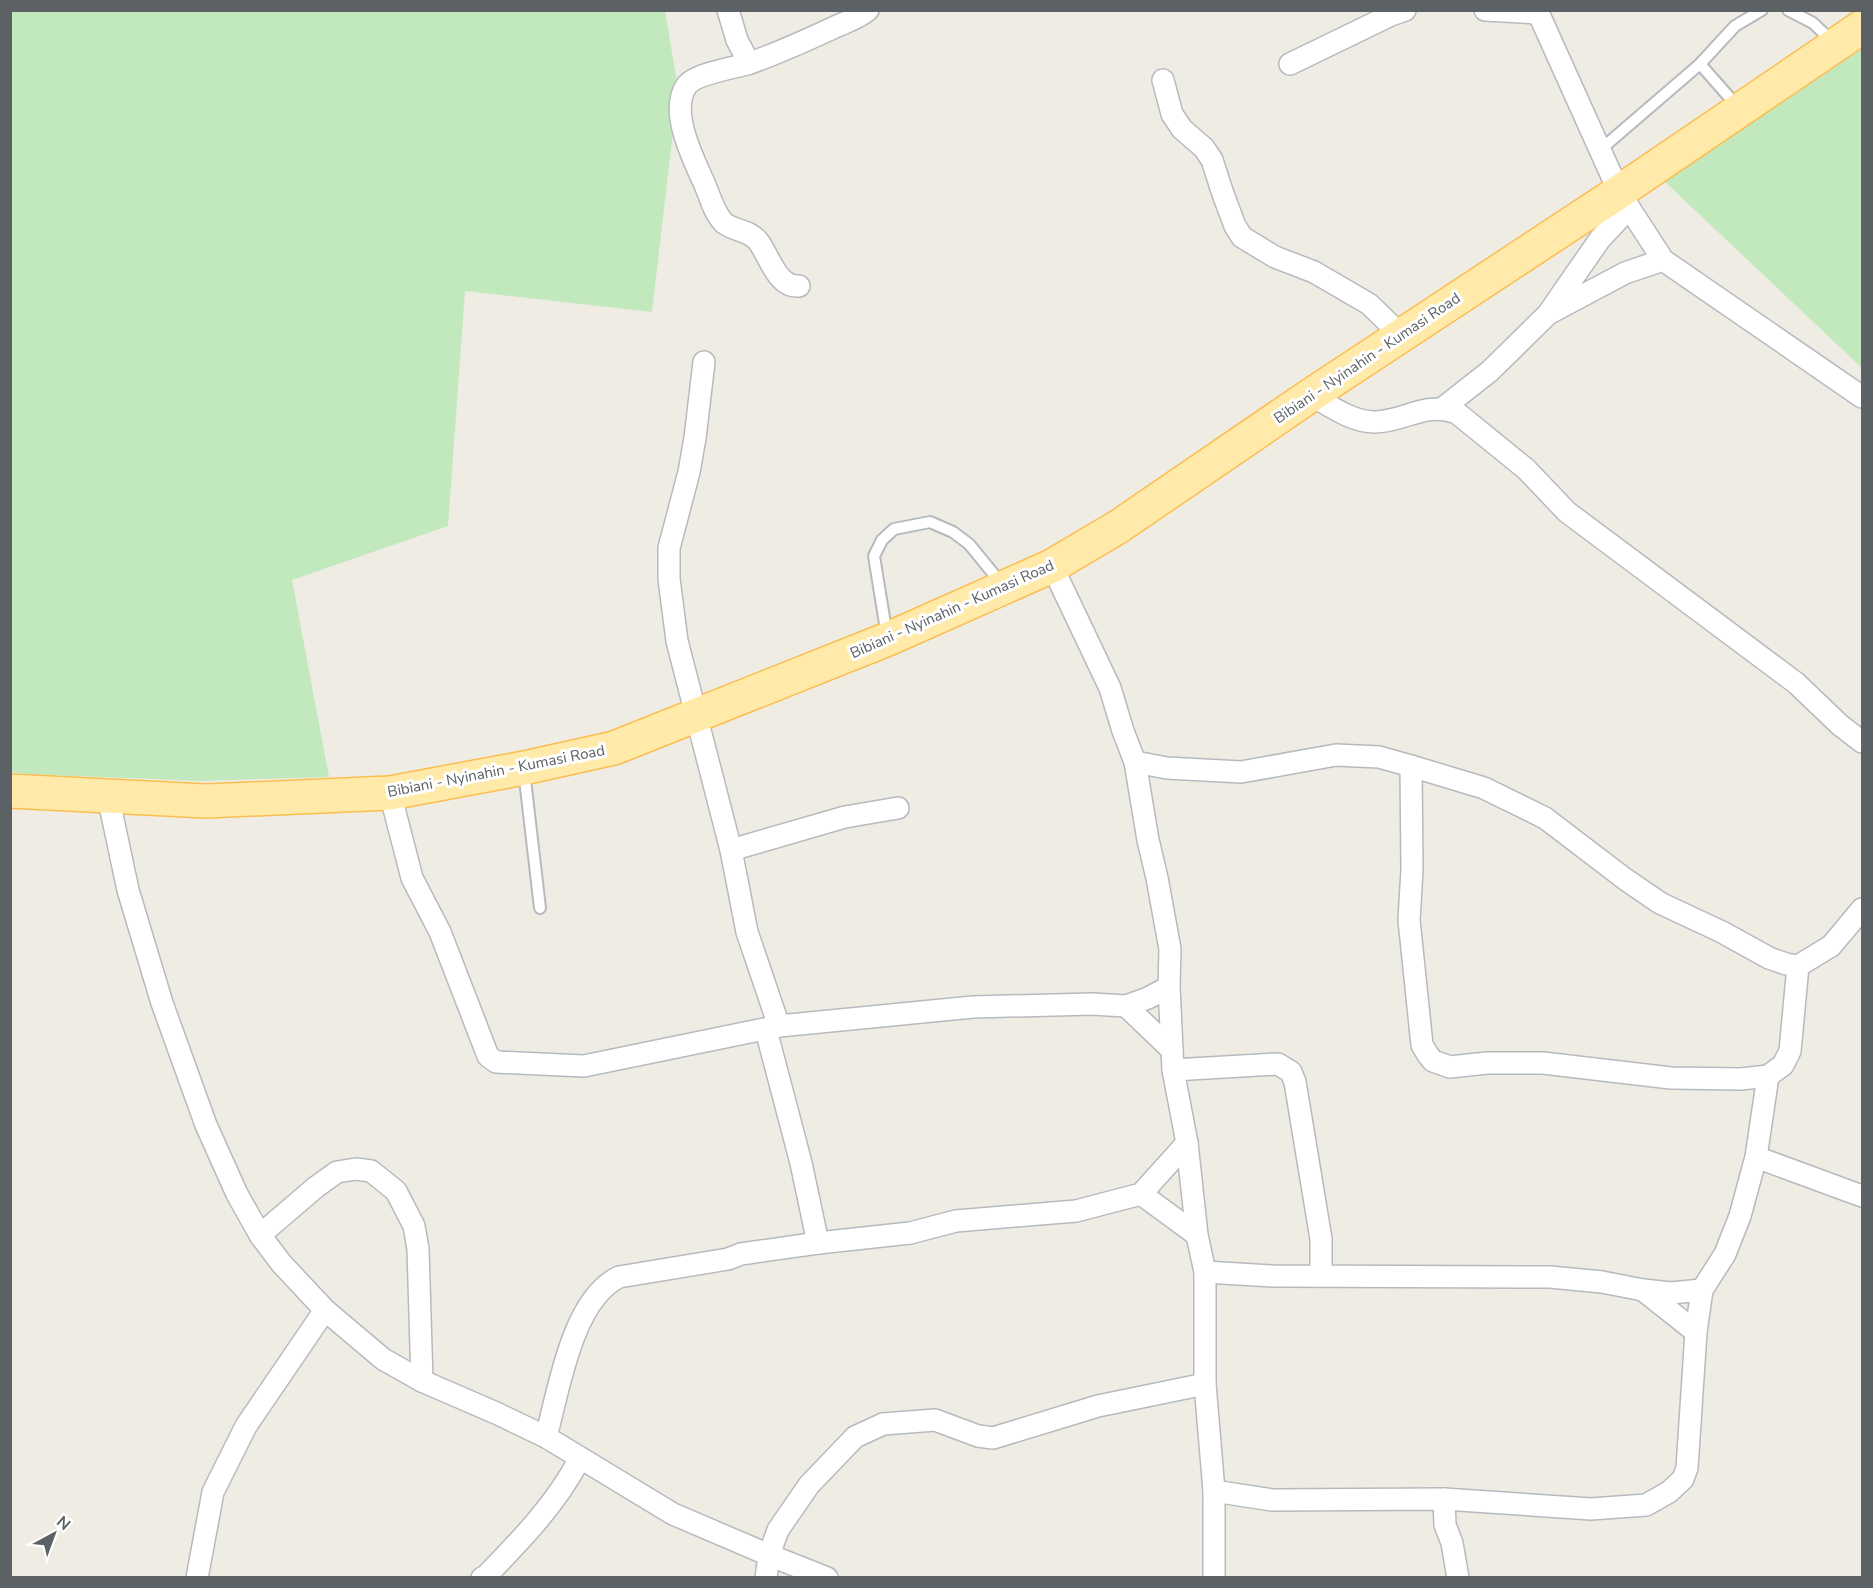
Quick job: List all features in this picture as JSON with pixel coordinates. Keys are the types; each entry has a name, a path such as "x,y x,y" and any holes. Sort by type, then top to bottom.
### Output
{"main road":[{"name":"Bibiani - Nyinahin - Kumasi Road","path":"10,791 206,801 390,793 524,768 614,748 888,639 1052,566 1118,527 1401,335 1624,200 1740,109 1863,27"}],"street":[{"path":"728,10 737,40 749,63"},
{"path":"799,286 790,286 783,281 757,240 749,233 728,226 719,217 683,130 680,111 684,93 690,82 696,79 749,63 826,31 868,10"},
{"path":"1290,64 1405,10"},
{"path":"1485,10 1538,12 1624,200 1663,260 1863,397"},
{"path":"1163,80 1172,114 1182,129 1204,148 1212,160 1222,194 1242,237 1275,257 1314,272 1369,304 1401,335"},
{"path":"1443,408 1490,371 1548,314 1624,200"},
{"path":"1548,314 1625,273 1663,260"},
{"path":"704,362 689,472 669,548 669,579 676,641 731,850 747,932 772,1028 818,1243"},
{"path":"1311,395 1348,416 1373,422 1400,418 1428,408 1443,408 1457,413 1526,470 1567,512 1796,683 1840,725 1863,741"},
{"path":"1052,566 1110,688 1135,762 1170,948 1172,1060 1187,1143 1197,1235 1205,1272 1205,1384 1214,1491 1214,1578"},
{"path":"1135,762 1167,768 1240,772 1336,755 1380,757 1412,765 1484,788 1545,818 1660,903 1722,932 1768,958 1798,966 1831,946 1863,909"},
{"path":"1412,765 1412,870 1409,920 1422,1044 1433,1061 1450,1067 1487,1063 1543,1063 1671,1078 1741,1079 1768,1076 1783,1065 1791,1051 1798,966"},
{"path":"390,793 412,878 440,932 488,1056 496,1062 584,1066 772,1028 973,1006 1126,1006 1148,999 1169,987"},
{"path":"108,796 128,890 180,1057 206,1125 237,1194 260,1235 281,1263 325,1310 382,1359 422,1381 546,1437 673,1514 769,1556 827,1578"},
{"path":"731,850 845,817 898,808"},
{"path":"1126,1006 1172,1060 1278,1064 1291,1072 1295,1082 1321,1239 1321,1276"},
{"path":"1214,1491 1272,1500 1444,1498 1591,1509 1646,1505 1669,1492 1683,1479 1687,1468 1701,1290 1725,1254 1740,1216 1756,1157 1768,1076"},
{"path":"546,1437 574,1335 582,1315 599,1291 619,1277 728,1259 741,1254 910,1233 956,1221 1076,1211 1141,1194 1187,1143"},
{"path":"1756,1157 1863,1196"},
{"path":"260,1235 337,1172 356,1169 371,1171 396,1191 414,1226 416,1238 422,1381"},
{"path":"1141,1194 1197,1235"},
{"path":"1205,1272 1321,1276 1550,1277 1602,1282 1671,1293 1701,1290"},
{"path":"1642,1290 1696,1332"},
{"path":"197,1578 213,1492 246,1426 325,1310"},
{"path":"766,1578 769,1556 778,1530 809,1485 855,1437 883,1424 935,1420 978,1436 993,1438 1098,1406 1205,1384"},
{"path":"482,1578 537,1521 564,1487 580,1458"},
{"path":"1444,1498 1445,1525 1452,1543 1458,1578"}],"lane":[{"path":"1600,150 1700,64 1735,26 1762,10"},
{"path":"1788,10 1814,23 1835,44"},
{"path":"1700,64 1740,109"},
{"path":"888,639 873,556 882,540 894,529 930,522 953,532 969,544 1006,588"},
{"path":"524,768 540,908"}],"green space":[{"path":"10,11 665,11 678,88 652,312 465,291 448,526 292,580 329,777 201,781 11,772"},
{"path":"1862,49 1862,368 1664,181"}]}
